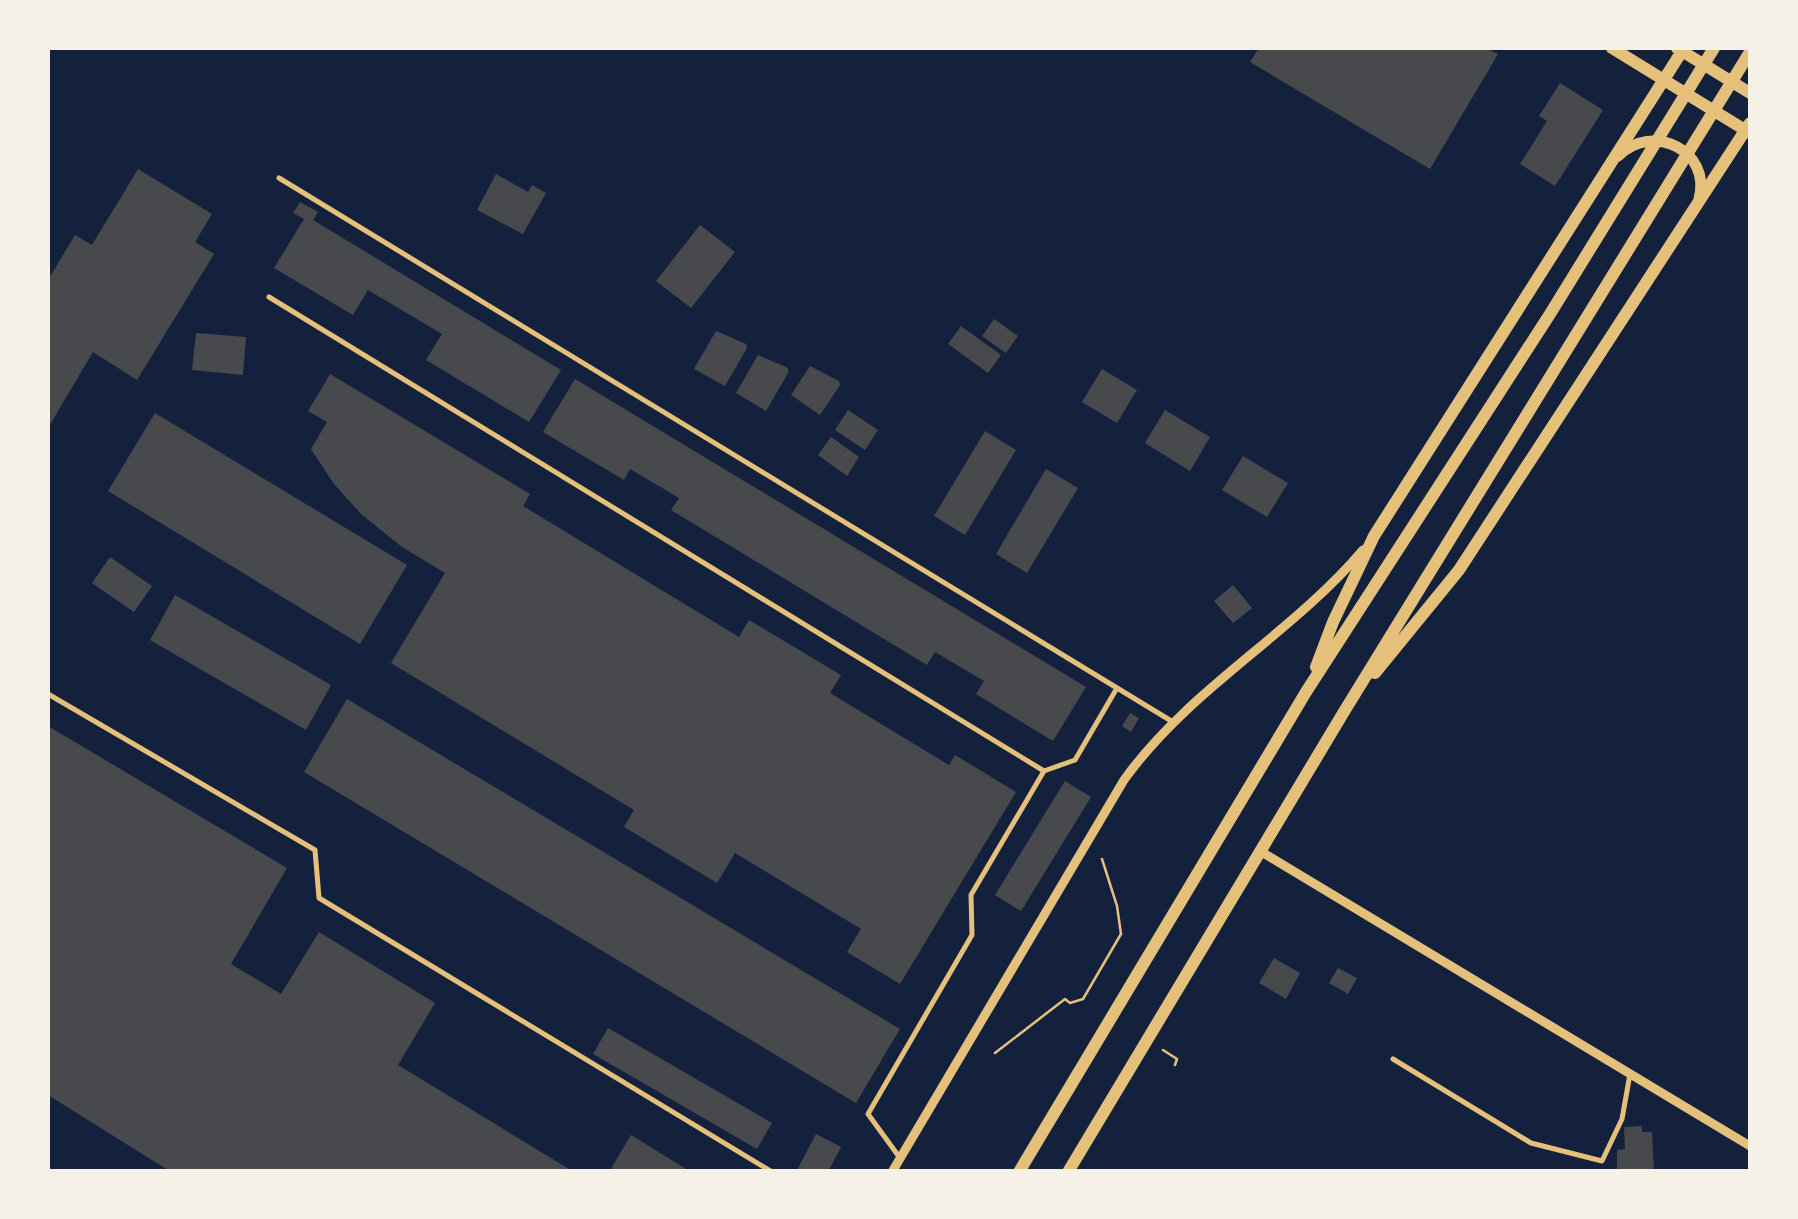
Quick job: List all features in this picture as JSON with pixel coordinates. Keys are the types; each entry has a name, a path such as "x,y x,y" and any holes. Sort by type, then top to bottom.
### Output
{"main road":[{"path":"1345,710 1459,570 1749,128 1612,48"},
{"path":"1019,1172 1306,692 1550,314 1714,48"},
{"path":"1306,692 1332,622 1374,536 1681,49 1750,93"},
{"path":"1068,1172 1345,710 1750,52"}],"street":[{"path":"1614,160 1626,148 1643,140 1678,146 1691,157 1699,173 1697,208"},
{"path":"892,1172 1124,780 1173,722 1308,609 1374,536"},
{"path":"1260,851 1750,1146"}],"lane":[{"path":"279,178 1173,722"},
{"path":"269,298 1044,771"},
{"path":"900,1158 868,1114 972,934 971,895 1044,771 1075,760 1117,688"},
{"path":"48,694 315,850 319,898 772,1172"},
{"path":"1392,1058 1531,1144 1602,1161 1622,1119 1630,1074"}],"path":[{"path":"995,1052 1064,999 1069,1004 1083,1000 1121,934 1102,859"},
{"path":"1163,1050 1177,1059 1175,1064"}],"building":[{"path":"1259,48 1486,48 1498,54 1430,169 1250,62"},
{"path":"1560,83 1603,110 1555,186 1520,164 1547,121 1539,116"},
{"path":"138,169 212,214 195,242 214,254 137,380 93,352 48,428 48,280 75,235 92,245"},
{"path":"496,174 528,192 532,185 546,193 523,234 477,210"},
{"path":"300,202 318,212 313,220 561,370 529,422 426,360 442,334 368,290 353,315 274,268 304,219 293,213"},
{"path":"700,225 735,252 691,308 656,281"},
{"path":"994,319 1018,336 1006,353 982,336"},
{"path":"961,326 1001,355 988,373 948,344"},
{"path":"716,331 746,344 747,348 725,386 694,369"},
{"path":"196,333 246,337 243,375 192,370"},
{"path":"758,355 788,368 766,411 736,393"},
{"path":"810,366 840,385 820,415 791,395"},
{"path":"1102,369 1137,390 1117,423 1082,402"},
{"path":"330,374 530,494 523,506 739,637 749,620 841,675 830,693 949,765 955,755 1016,792 900,984 847,952 861,929 735,853 717,883 624,827 634,810 391,663 445,573 402,547 361,514 334,484 311,449 327,422 308,411"},
{"path":"575,379 1086,687 1053,741 976,694 984,681 935,652 927,665 671,510 679,498 630,469 624,480 543,432"},
{"path":"848,410 878,430 865,450 835,430"},
{"path":"1165,410 1210,437 1190,471 1145,443"},
{"path":"155,413 407,565 360,644 108,491"},
{"path":"985,431 1016,450 965,535 934,516"},
{"path":"831,437 859,457 847,476 818,455"},
{"path":"1243,456 1288,483 1267,517 1222,490"},
{"path":"1046,469 1078,488 1027,573 996,554"},
{"path":"110,557 152,586 134,612 92,583"},
{"path":"1233,585 1252,608 1233,623 1214,601"},
{"path":"175,595 331,685 306,730 150,640"},
{"path":"347,699 900,1029 856,1103 304,772"},
{"path":"1130,713 1139,718 1131,732 1122,726"},
{"path":"48,726 287,868 231,964 281,994 319,932 435,1003 398,1065 574,1172 171,1172 48,1095"},
{"path":"1065,781 1091,797 1021,911 995,895"},
{"path":"1274,958 1300,973 1286,999 1259,983"},
{"path":"1338,968 1357,978 1348,994 1329,983"},
{"path":"608,1028 772,1123 757,1149 593,1054"},
{"path":"1642,1126 1642,1132 1652,1132 1654,1172 1617,1172 1617,1150 1625,1149 1624,1127"},
{"path":"816,1134 841,1147 828,1172 796,1172"},
{"path":"631,1135 691,1172 609,1172"}]}
